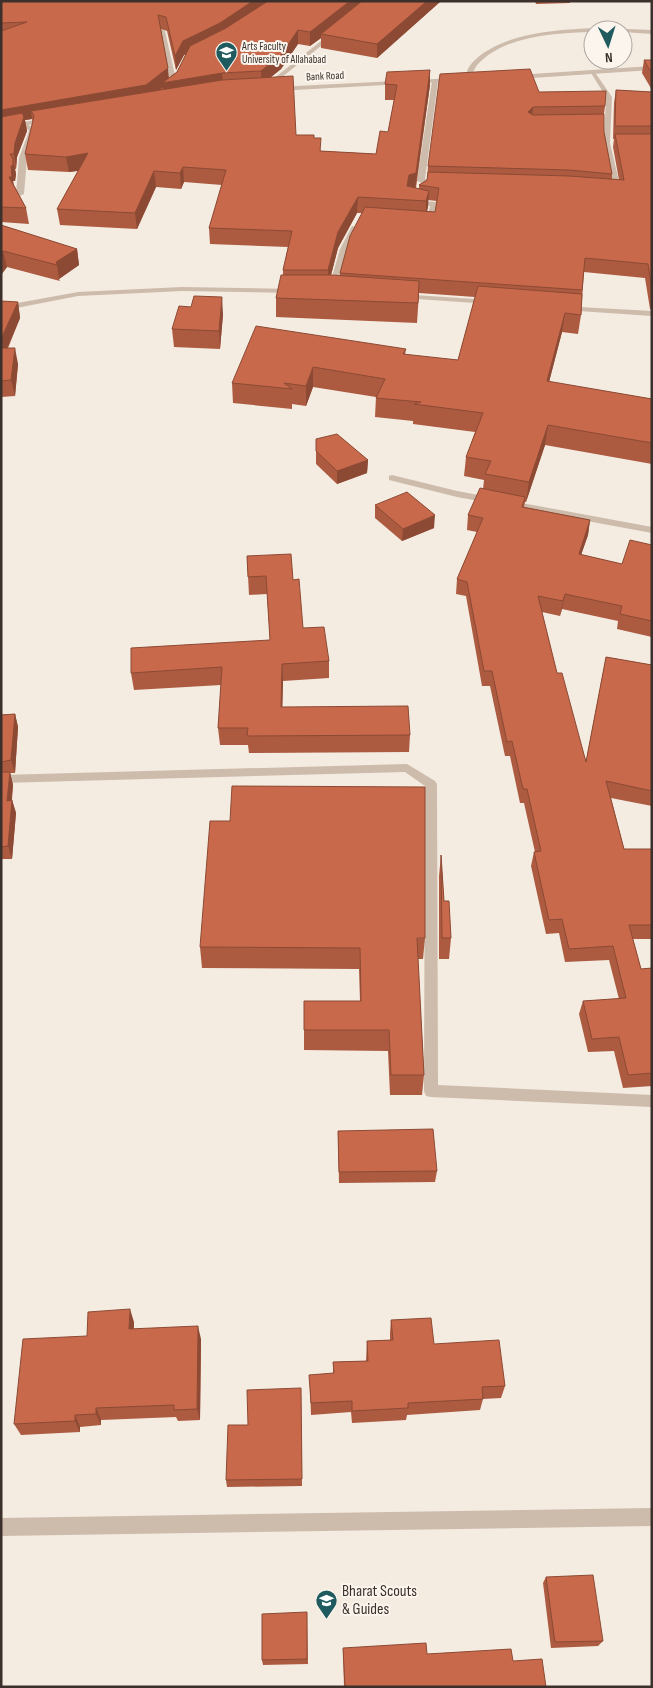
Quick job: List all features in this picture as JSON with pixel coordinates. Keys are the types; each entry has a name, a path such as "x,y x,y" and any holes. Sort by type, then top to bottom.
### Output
{"street":[{"path":"263,89 339,29"},
{"path":"468,80 469,71 480,59 494,50 523,38 554,31 583,31"},
{"path":"633,31 652,32"},
{"path":"162,32 174,84"},
{"path":"506,78 652,68"},
{"path":"594,73 609,97 607,143 617,190 601,189"},
{"path":"166,90 174,84 178,75"},
{"name":"Bank Road","path":"255,90 477,79"},
{"path":"413,220 430,222 434,204 412,202 420,181 436,81"},
{"path":"609,97 618,98"},
{"path":"1,128 55,119"},
{"path":"597,122 607,122"},
{"path":"20,194 23,158 32,131 26,124"},
{"path":"607,143 616,143"},
{"path":"420,181 450,182"},
{"path":"332,291 344,249 358,224"},
{"path":"1,309 78,294 182,289 302,291"},
{"path":"322,291 342,292"},
{"path":"391,296 498,303"},
{"path":"557,307 652,314"},
{"path":"392,478 457,494 652,530"},
{"path":"1,779 407,768 431,784 431,1091 652,1101"},
{"path":"1,1527 652,1517"}],"building":[{"path":"1,1 253,1 220,23 183,41 175,56 166,17 158,15 168,68 146,85 1,110 1,31 27,22 1,23"},
{"path":"268,1 350,1 310,32 298,30 281,55 261,71 222,73 162,83 177,72 190,46 226,28"},
{"path":"362,1 427,1 377,44 321,34"},
{"path":"644,60 652,60 652,74"},
{"path":"530,69 539,92 606,91 605,106 533,107 528,112 533,115 604,114 604,132 612,174 569,170 428,166 440,74"},
{"path":"430,70 416,173 409,175 407,186 429,191 426,201 358,197 338,232 328,270 283,270 292,231 209,228 226,170 183,167 180,173 154,171 135,213 57,209 88,153 66,157 25,154 34,116 31,111 222,80 293,76 296,135 314,135 314,138 321,138 320,151 376,154 380,131 388,132 397,85 385,84 387,72"},
{"path":"616,90 652,92 652,126 615,126"},
{"path":"22,113 24,117 15,143 14,154 10,154 13,159 13,166 11,166 12,177 9,177 26,208 1,207 1,117"},
{"path":"615,134 652,134 652,289 648,264 585,258 582,290 340,273 350,236 365,207 435,212 439,188 419,185 427,180 428,172 569,176 624,180"},
{"path":"1,225 77,249 56,262 57,265 3,251 1,254"},
{"path":"281,275 332,275 419,281 418,303 276,298"},
{"path":"478,286 582,294 581,315 565,313 547,381 652,399 652,443 548,425 529,482 485,474 491,461 466,457 483,413 414,404 421,402 376,398 385,379 313,367 306,386 284,383 292,389 232,383 256,326 406,349 403,354 458,360"},
{"path":"194,296 222,297 219,331 172,329 179,306 191,307"},
{"path":"1,301 18,302 1,339"},
{"path":"1,348 15,348 11,380 1,381"},
{"path":"337,434 368,460 337,471 316,451 316,439"},
{"path":"480,488 525,497 522,507 590,520 579,554 622,564 630,540 652,545 652,621 620,614 622,606 565,594 563,601 538,596 557,673 562,673 586,762 606,657 652,665 652,791 606,781 624,849 652,849 652,925 629,925 641,969 652,968 652,1073 628,1075 619,1037 592,1039 583,1001 626,998 613,946 569,949 562,919 549,920 534,852 541,851 527,789 523,789 512,741 507,742 492,671 484,671 467,582 457,579 483,518 468,515"},
{"path":"407,492 435,515 403,529 375,505"},
{"path":"291,554 293,580 299,579 303,628 324,627 329,661 282,664 281,707 408,706 410,735 247,736 248,728 218,728 222,667 131,673 131,648 270,640 266,576 248,577 247,556"},
{"path":"15,714 11,760 1,762 1,715"},
{"path":"1,772 10,772 7,801 12,800 8,846 1,847"},
{"path":"232,786 425,787 425,938 417,938 424,1075 391,1075 389,1030 304,1030 304,1001 361,1001 360,948 200,947 210,821 230,821"},
{"path":"441,855 444,901 449,901 451,938 442,938"},
{"path":"433,1129 437,1171 339,1172 338,1131"},
{"path":"130,1309 129,1329 198,1326 197,1409 174,1410 174,1405 96,1408 96,1414 75,1415 75,1421 14,1424 23,1339 87,1336 88,1312"},
{"path":"431,1318 434,1344 499,1340 505,1386 482,1387 483,1399 408,1403 408,1408 352,1411 352,1401 311,1403 309,1375 334,1373 333,1362 368,1361 367,1341 393,1340 391,1320"},
{"path":"301,1388 302,1479 226,1480 228,1425 248,1425 247,1390"},
{"path":"593,1575 603,1641 555,1642 546,1577"},
{"path":"307,1612 307,1659 262,1660 262,1614"},
{"path":"426,1643 427,1654 511,1649 513,1661 542,1659 546,1687 345,1687 343,1648"}],"place":[{"name":"Arts Faculty University of Allahabad","path":"226,71"},
{"name":"Bharat Scouts & Guides","path":"326,1619"}]}
